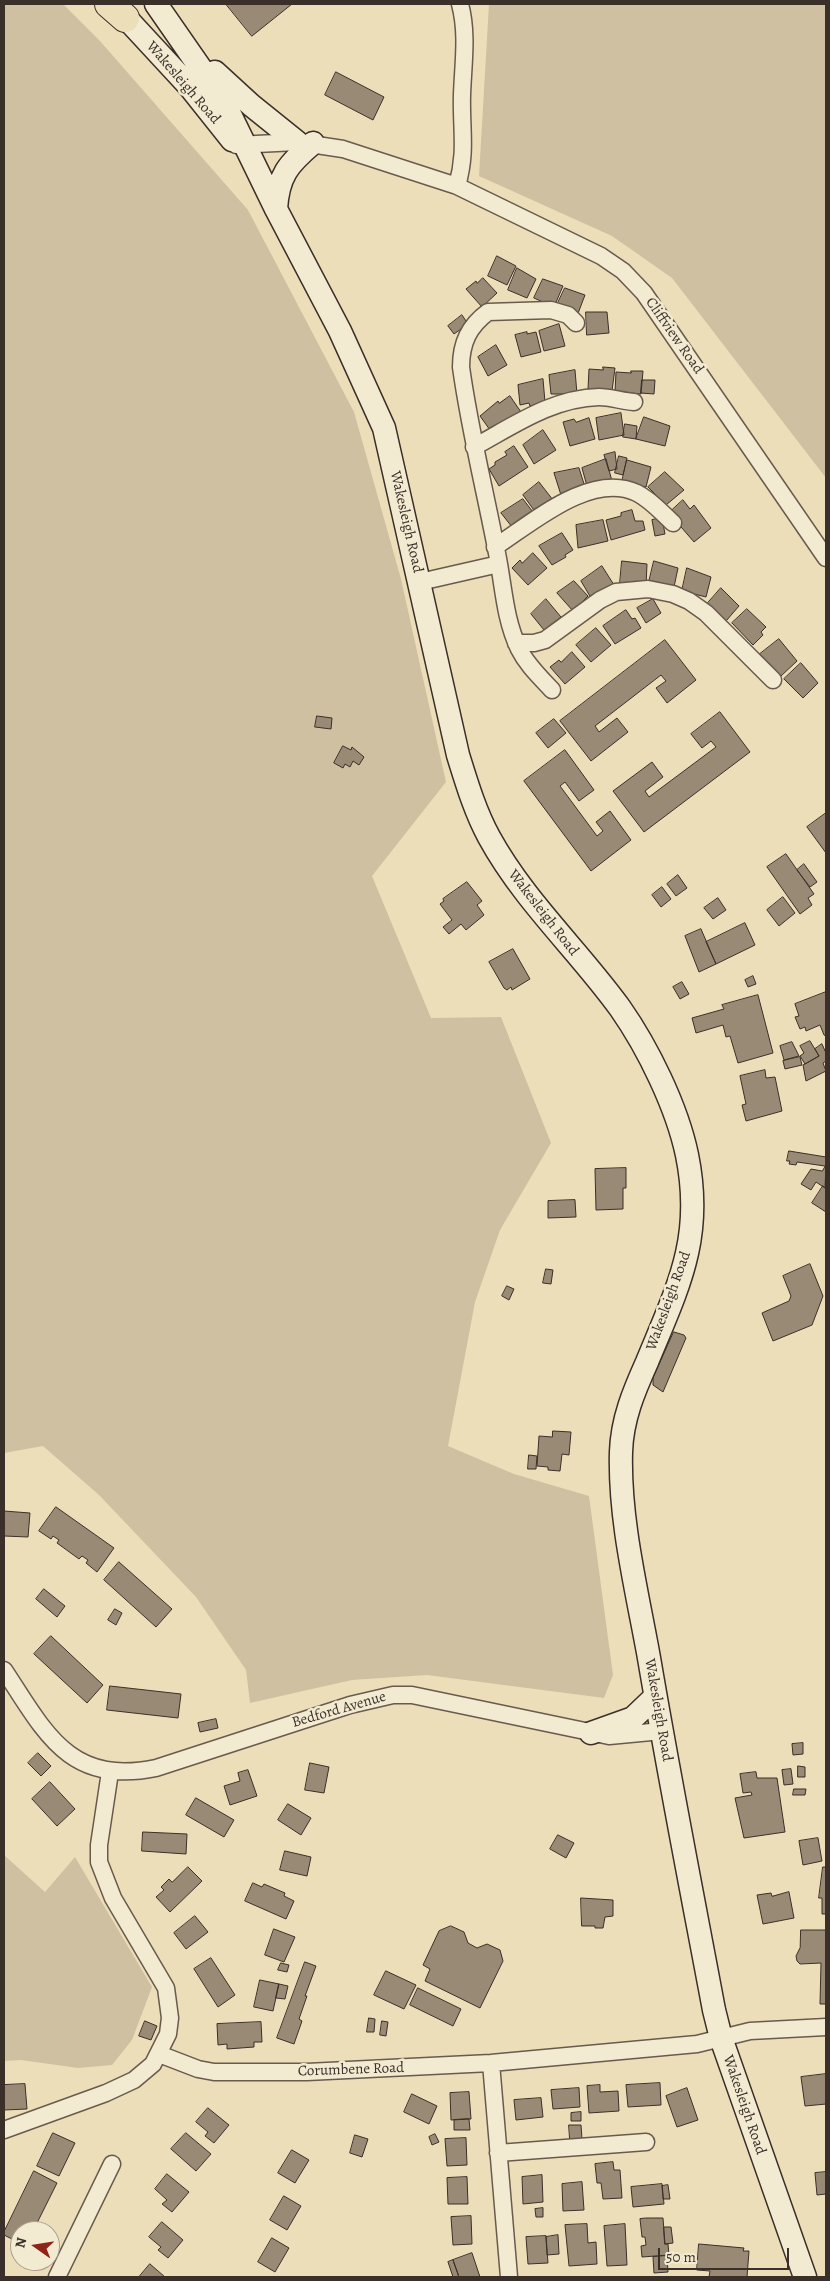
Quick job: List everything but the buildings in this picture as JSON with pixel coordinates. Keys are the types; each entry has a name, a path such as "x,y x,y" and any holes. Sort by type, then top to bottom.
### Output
{"main road":[{"name":"Wakesleigh Road","path":"156,4 224,102 244,151 340,331 384,428 458,755 473,805 490,839 527,896 620,1009 660,1076 676,1117 687,1154 693,1193 693,1227 686,1264 628,1406 621,1450 623,1508 655,1697 714,2010 721,2038 805,2277"},
{"name":"Wakesleigh Road","path":"116,9 189,86 244,151"},
{"path":"182,39 238,94 305,142 280,180 276,209"},
{"path":"591,1733 633,1718 655,1697"}],"street":[{"path":"457,186 464,154 462,97 465,22 460,4"},
{"name":"Cliffview Road","path":"244,151 305,142 343,149 457,186 602,256 644,293 826,558"},
{"path":"552,690 528,664 516,642 506,612 499,564 474,447 460,367 462,347 470,330 488,312 499,310 560,311 576,323"},
{"path":"474,447 545,408 563,402 600,397 634,402"},
{"path":"495,547 563,503 578,495 596,489 612,488 636,493 646,499 673,523"},
{"path":"420,582 499,564"},
{"path":"516,642 534,643 545,640 600,600 616,592 648,589 673,594 689,601 706,614 773,680"},
{"name":"Bedford Avenue","path":"4,1670 49,1737 65,1752 84,1763 110,1772 133,1773 156,1768 350,1705 393,1695 412,1695 591,1733 627,1735 662,1731"},
{"path":"4,2130 121,2087 144,2073 159,2054 168,2034 170,2018 166,1988 113,1898 99,1862 98,1845 110,1772"},
{"name":"Corumbene Road","path":"159,2054 198,2069 214,2072 307,2072 492,2064 697,2044 750,2031 826,2027"},
{"path":"492,2064 509,2277"},
{"path":"498,2153 646,2142"},
{"path":"56,2277 112,2164"}],"shaded area":[{"path":"4,4 63,4 100,41 248,210 354,412 401,579 446,782 372,876 431,1018 501,1017 551,1143 500,1230 475,1302 448,1446 514,1474 589,1496 613,1675 604,1698 427,1675 352,1680 250,1703 246,1670 196,1597 99,1495 43,1446 4,1453"},
{"path":"489,4 826,4 826,478 672,278 612,236 479,176"},
{"path":"4,1855 45,1892 75,1857 152,1987 132,2040 112,2065 78,2068 21,2060 4,2061"}]}
